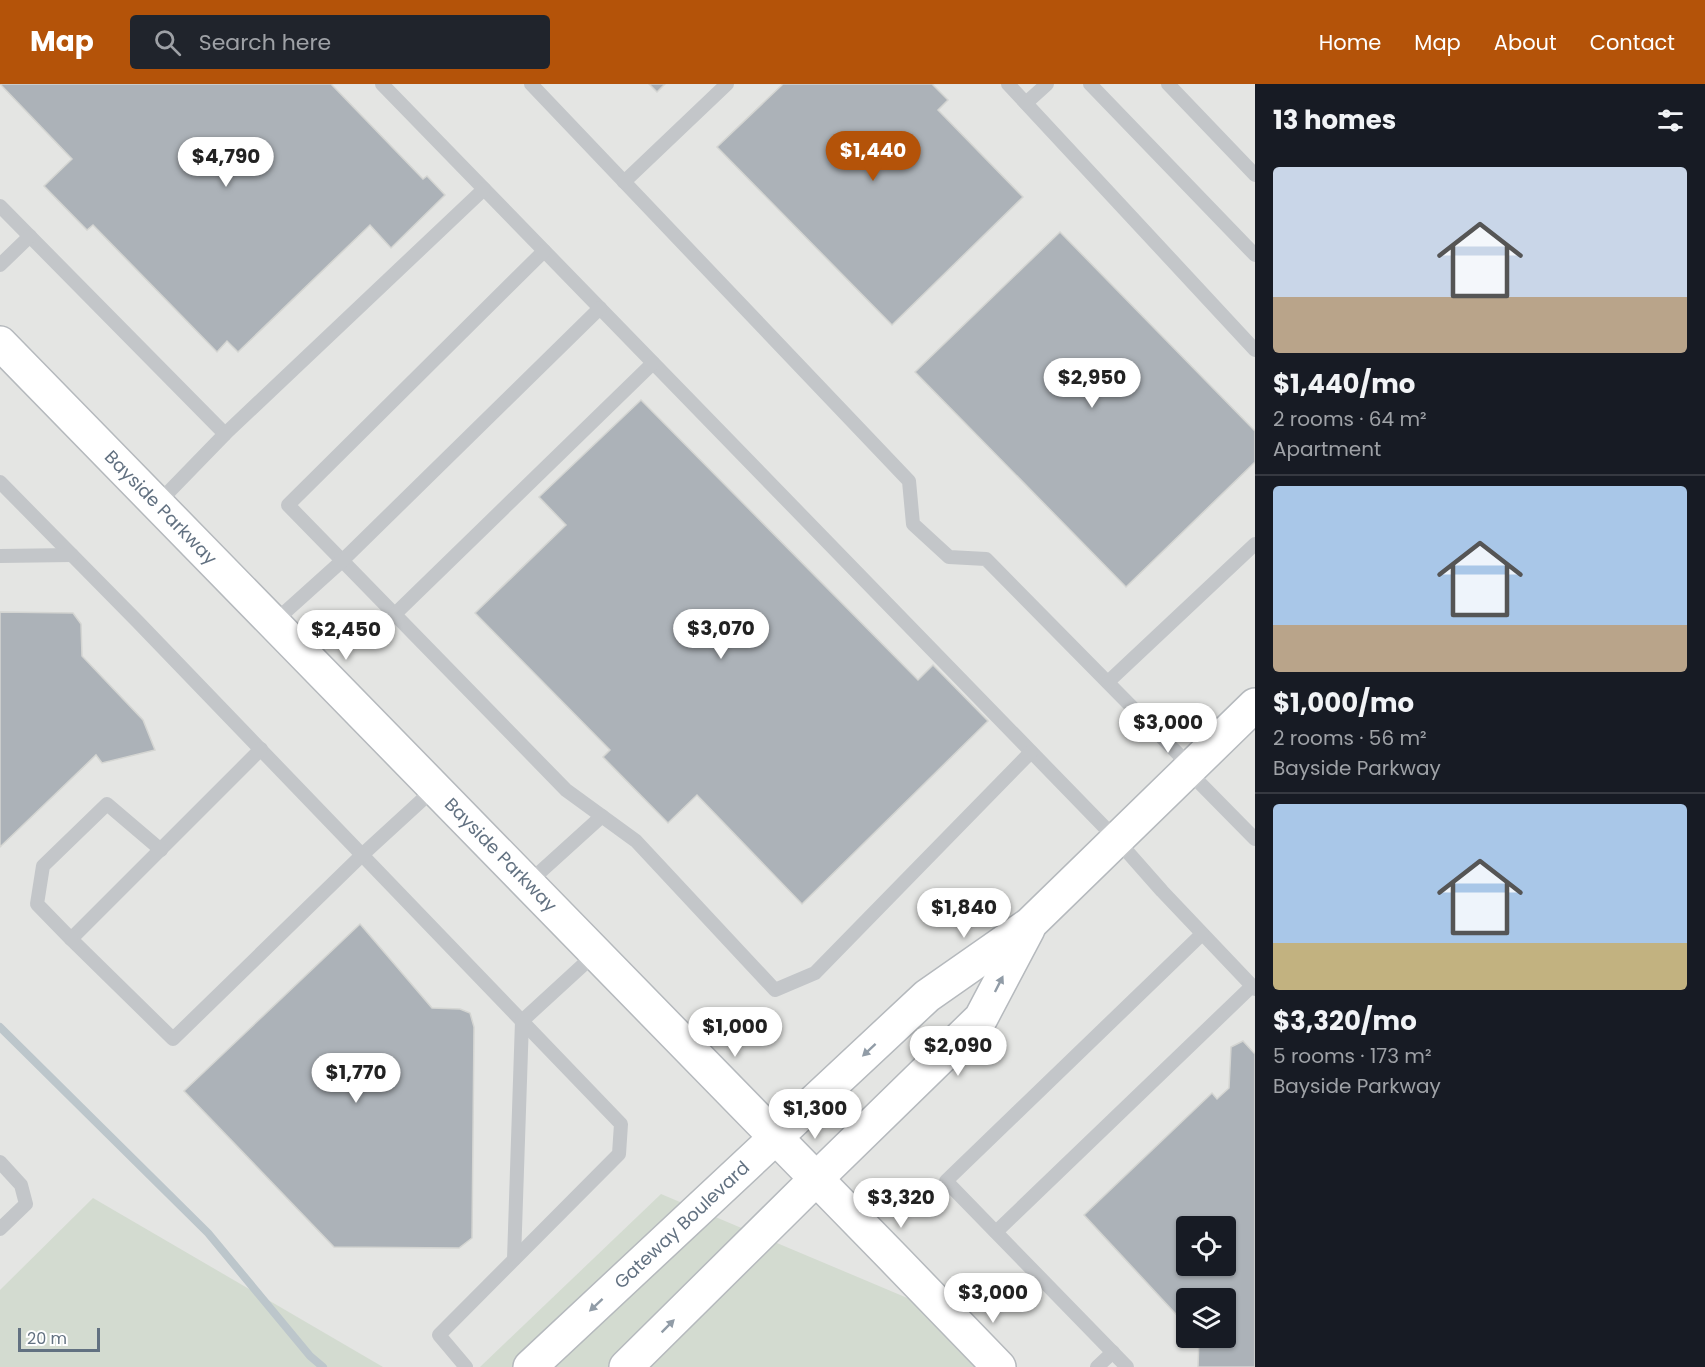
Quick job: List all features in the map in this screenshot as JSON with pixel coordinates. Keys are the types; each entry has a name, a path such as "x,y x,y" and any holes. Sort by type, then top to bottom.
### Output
{"street":[{"name":"Bayside Parkway","path":"0,343 999,1367"},
{"name":"Gateway Boulevard","path":"530,1367 927,996 1030,924 1255,705"},
{"name":"Gateway Boulevard","path":"626,1367 981,1018 1030,924"}],"lane":[{"path":"382,84 1117,840 1253,988 996,1232"},
{"path":"531,84 909,481 913,524 950,557 986,559 1108,682 1255,839"},
{"path":"624,182 727,84"},
{"path":"1008,84 1255,350"},
{"path":"1026,103 1047,84"},
{"path":"1090,84 1255,255"},
{"path":"1168,84 1255,175"},
{"path":"157,505 225,434 484,189"},
{"path":"0,206 225,434"},
{"path":"0,266 30,236"},
{"path":"544,251 288,504 566,790 636,840 775,990 815,973 1031,752"},
{"path":"273,623 343,560 600,308"},
{"path":"395,614 653,363"},
{"path":"0,482 261,749 621,1124 619,1154 439,1335 466,1367"},
{"path":"1108,682 1255,544"},
{"path":"0,556 72,555"},
{"path":"71,939 261,749"},
{"path":"161,850 107,804 43,866 37,904 173,1040 362,855 434,789"},
{"path":"527,884 602,816"},
{"path":"1127,1367 946,1182 1202,934"},
{"path":"514,1260 522,1021 595,954"},
{"path":"0,1162 21,1185 26,1204 0,1229"},
{"path":"1097,1367 1113,1352"}],"shaded area":[{"path":"0,84 1255,84 1255,1367 0,1367"},
{"path":"661,1194 950,1316 999,1367 480,1367"},
{"path":"93,1198 383,1367 0,1367 0,1290"}],"building":[{"path":"0,84 331,84 423,179 427,176 445,195 391,248 370,225 238,352 227,341 217,352 93,225 87,230 44,186 72,159"},
{"path":"649,84 665,84 657,92"},
{"path":"783,84 932,84 948,100 938,110 1023,197 892,325 717,147"},
{"path":"1060,232 1255,431 1255,462 1126,587 915,372"},
{"path":"641,400 918,680 933,665 988,721 802,904 697,795 668,823 603,757 610,750 475,613 566,525 539,497"},
{"path":"0,612 73,613 81,624 82,656 143,720 155,750 102,763 96,755 0,847"},
{"path":"360,924 432,1008 460,1009 470,1013 474,1027 472,1238 459,1248 334,1247 184,1091"},
{"path":"1243,1041 1255,1054 1255,1367 1198,1367 1199,1348 1236,1348 1236,1288 1176,1288 1176,1314 1084,1215 1212,1093 1217,1099 1229,1088 1231,1047"}],"waterway":[{"path":"0,1027 208,1233 310,1356 323,1367"}]}
